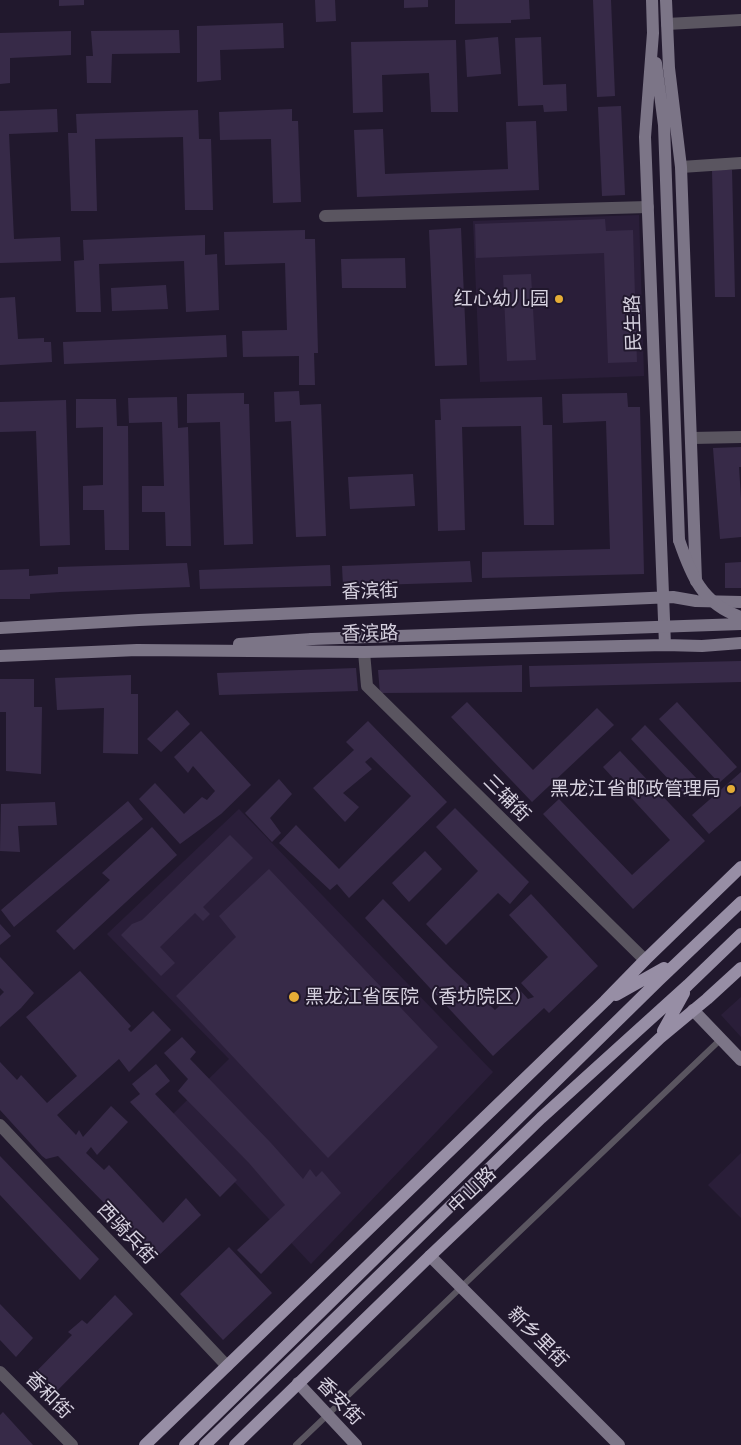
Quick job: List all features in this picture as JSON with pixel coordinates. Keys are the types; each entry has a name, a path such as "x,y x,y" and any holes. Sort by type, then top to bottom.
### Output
{"main road":[{"name":"民生路","path":"652,0 653,33 645,137 665,645"},
{"path":"666,0 669,68 681,167 692,438 696,601"},
{"path":"653,33 664,125 679,540 692,577 705,594 718,606 741,617"},
{"name":"香滨街","path":"0,628 673,596 696,601 741,602"},
{"path":"137,650 312,639 741,624"},
{"name":"香滨路","path":"0,656 137,650 364,652 665,645 702,646 741,643"},
{"path":"145,1445 605,1001 741,867"},
{"path":"605,1001 681,959 741,902"},
{"path":"660,1038 688,985 741,934"},
{"name":"中山路","path":"185,1445 681,959"},
{"name":"中山路","path":"235,1445 430,1256 660,1038 741,968"},
{"name":"中山路","path":"205,1445 541,1118 688,985"},
{"path":"693,1010 741,1060"},
{"name":"新乡里街","path":"430,1256 618,1445"},
{"name":"香安街","path":"298,1383 356,1445"}],"street":[{"path":"667,24 741,20"},
{"path":"681,167 741,163"},
{"path":"325,216 648,206"},
{"path":"692,438 741,437"},
{"name":"三辅街","path":"364,652 367,686 645,960"},
{"name":"西骑兵街","path":"0,1125 227,1366"},
{"name":"香和街","path":"0,1372 72,1445"}],"lane":[{"path":"296,1445 721,1039"}],"shaded area":[{"name":"红心幼儿园","path":"639,215 644,376 480,382 473,221"},
{"name":"黑龙江省医院（香坊院区）","path":"239,809 493,1072 311,1264 172,1115 229,1059 107,934"},
{"path":"741,997 741,1037 721,1015"},
{"path":"741,1153 741,1218 708,1185"}],"building":[{"path":"59,0 84,0 84,5 59,6"},
{"path":"315,0 335,0 336,21 316,22"},
{"path":"404,0 428,0 428,7 404,8"},
{"path":"455,0 529,0 530,19 511,20 511,23 455,24"},
{"path":"593,0 611,0 615,96 597,97"},
{"path":"283,23 284,48 220,50 221,80 197,82 197,26"},
{"path":"179,30 180,53 112,54 111,83 87,83 86,56 93,56 91,31"},
{"path":"71,31 71,55 10,58 10,83 0,84 0,33"},
{"path":"498,37 501,74 467,77 465,40"},
{"path":"541,37 543,85 566,84 567,111 544,112 543,105 518,106 515,38"},
{"path":"456,40 458,112 431,112 429,73 382,75 383,112 353,113 351,42"},
{"path":"621,106 625,195 602,196 598,107"},
{"path":"57,109 58,132 9,134 14,239 60,237 61,261 0,263 0,111"},
{"path":"292,109 292,121 298,121 301,202 273,203 271,139 220,140 219,112"},
{"path":"198,110 199,139 211,139 213,210 185,210 183,137 95,139 97,211 71,211 68,133 77,133 76,114"},
{"path":"536,121 539,190 357,197 354,130 383,129 385,174 508,169 506,122"},
{"path":"712,170 732,170 735,297 715,297"},
{"path":"605,219 606,231 633,230 637,362 608,363 604,253 476,258 475,224"},
{"path":"461,228 467,365 435,366 429,230"},
{"path":"305,230 305,239 315,239 318,353 314,353 315,385 299,385 299,356 243,357 242,331 287,330 285,263 225,265 224,232"},
{"path":"205,235 205,255 217,254 219,310 186,312 184,261 99,264 101,312 76,312 74,261 84,260 83,240"},
{"path":"405,258 406,288 342,288 341,259"},
{"path":"531,274 536,360 507,361 503,275"},
{"path":"166,285 168,309 112,311 111,288"},
{"path":"15,297 18,339 44,338 44,342 51,342 52,362 0,365 0,298"},
{"path":"226,335 227,357 64,364 63,342"},
{"path":"299,391 300,405 321,404 326,536 296,537 291,421 275,422 274,392"},
{"path":"244,393 244,404 249,404 253,544 224,545 220,422 187,423 187,394"},
{"path":"627,393 628,407 640,407 644,574 482,578 482,552 610,549 606,421 563,423 562,394"},
{"path":"177,397 178,428 188,427 191,546 166,546 165,512 142,512 142,486 164,486 162,422 129,423 128,398"},
{"path":"542,397 543,425 552,425 554,525 524,525 521,426 462,427 465,530 438,531 435,420 441,420 440,399"},
{"path":"76,399 116,399 117,426 128,426 129,550 105,550 104,510 83,510 83,486 103,485 103,427 76,428"},
{"path":"66,400 70,545 40,546 36,431 0,432 0,402"},
{"path":"741,447 741,467 739,467 741,537 720,539 713,448"},
{"path":"413,474 415,506 350,509 348,477"},
{"path":"470,561 472,582 343,586 342,566"},
{"path":"741,562 741,588 725,588 725,563"},
{"path":"187,563 190,587 60,592 30,594 30,599 0,599 0,570 29,569 29,576 58,574 58,567"},
{"path":"330,565 331,586 200,589 199,570"},
{"path":"741,661 741,682 530,687 529,666"},
{"path":"522,665 522,692 380,693 378,670"},
{"path":"356,668 358,691 219,695 217,673"},
{"path":"131,675 131,694 138,694 138,754 103,753 104,708 57,710 55,678"},
{"path":"0,679 34,679 34,707 42,707 41,774 6,771 6,712 0,712"},
{"path":"467,702 533,770 597,708 614,725 532,802 451,717"},
{"path":"677,702 737,767 719,783 659,719"},
{"path":"177,710 190,724 161,752 147,739"},
{"path":"368,721 447,802 349,898 337,884 330,890 279,843 296,825 339,869 411,796 371,757 365,762 372,769 343,793 359,807 345,822 313,788 354,750 346,742"},
{"path":"645,725 700,782 685,797 631,739"},
{"path":"201,731 251,785 221,814 180,844 139,799 155,783 184,814 202,797 207,800 215,791 193,766 188,773 174,757"},
{"path":"620,751 705,841 633,909 543,814 559,799 632,875 670,840 603,767"},
{"name":"黑龙江省邮政管理局","path":"741,772 741,806 709,834 692,815"},
{"path":"279,779 292,794 270,818 281,833 272,842 245,813"},
{"path":"128,801 143,819 14,927 1,910"},
{"path":"55,802 57,825 18,826 20,852 0,851 1,804"},
{"path":"455,808 529,882 510,904 498,893 446,945 426,924 478,871 436,827"},
{"path":"152,827 177,855 74,950 56,931 110,880 102,873"},
{"path":"230,835 253,858 203,907 210,914 203,921 195,913 160,947 175,963 161,976 121,935 132,924 142,920"},
{"path":"425,851 442,869 409,902 392,883"},
{"path":"269,869 438,1047 328,1158 176,996 236,937 219,916"},
{"path":"531,894 598,966 549,1013 544,1008 493,1056 365,918 383,899 495,1010 518,988 528,999 534,997 521,983 548,957 509,915"},
{"path":"0,924 11,936 0,945"},
{"path":"0,957 34,993 0,1027 0,996 4,992 0,988"},
{"path":"80,971 131,1026 128,1029 131,1032 153,1011 171,1030 129,1072 119,1059 57,1115 76,1135 79,1130 83,1137 111,1106 128,1122 97,1155 91,1147 86,1153 104,1170 109,1165 163,1223 186,1198 201,1215 157,1257 58,1156 46,1159 42,1156 0,1110 0,1062 17,1080 21,1075 47,1103 77,1076 26,1017"},
{"path":"182,1037 196,1052 190,1059 303,1179 310,1169 316,1177 322,1171 341,1193 261,1274 237,1250 285,1205 249,1163 178,1091 188,1079 164,1053"},
{"path":"156,1064 170,1081 155,1094 237,1180 220,1197 130,1102 140,1094 132,1084"},
{"path":"0,1156 99,1259 80,1280 0,1195"},
{"path":"229,1247 272,1293 223,1340 180,1294"},
{"path":"115,1295 133,1314 46,1402 27,1381 72,1335 68,1332 82,1320 87,1324"},
{"path":"0,1304 33,1338 16,1357 0,1340"},
{"path":"3,1412 33,1445 0,1445 0,1415"}],"place":[{"name":"红心幼儿园","path":"559,299"},
{"name":"黑龙江省邮政管理局","path":"731,789"},
{"name":"黑龙江省医院（香坊院区）","path":"294,997"}]}
